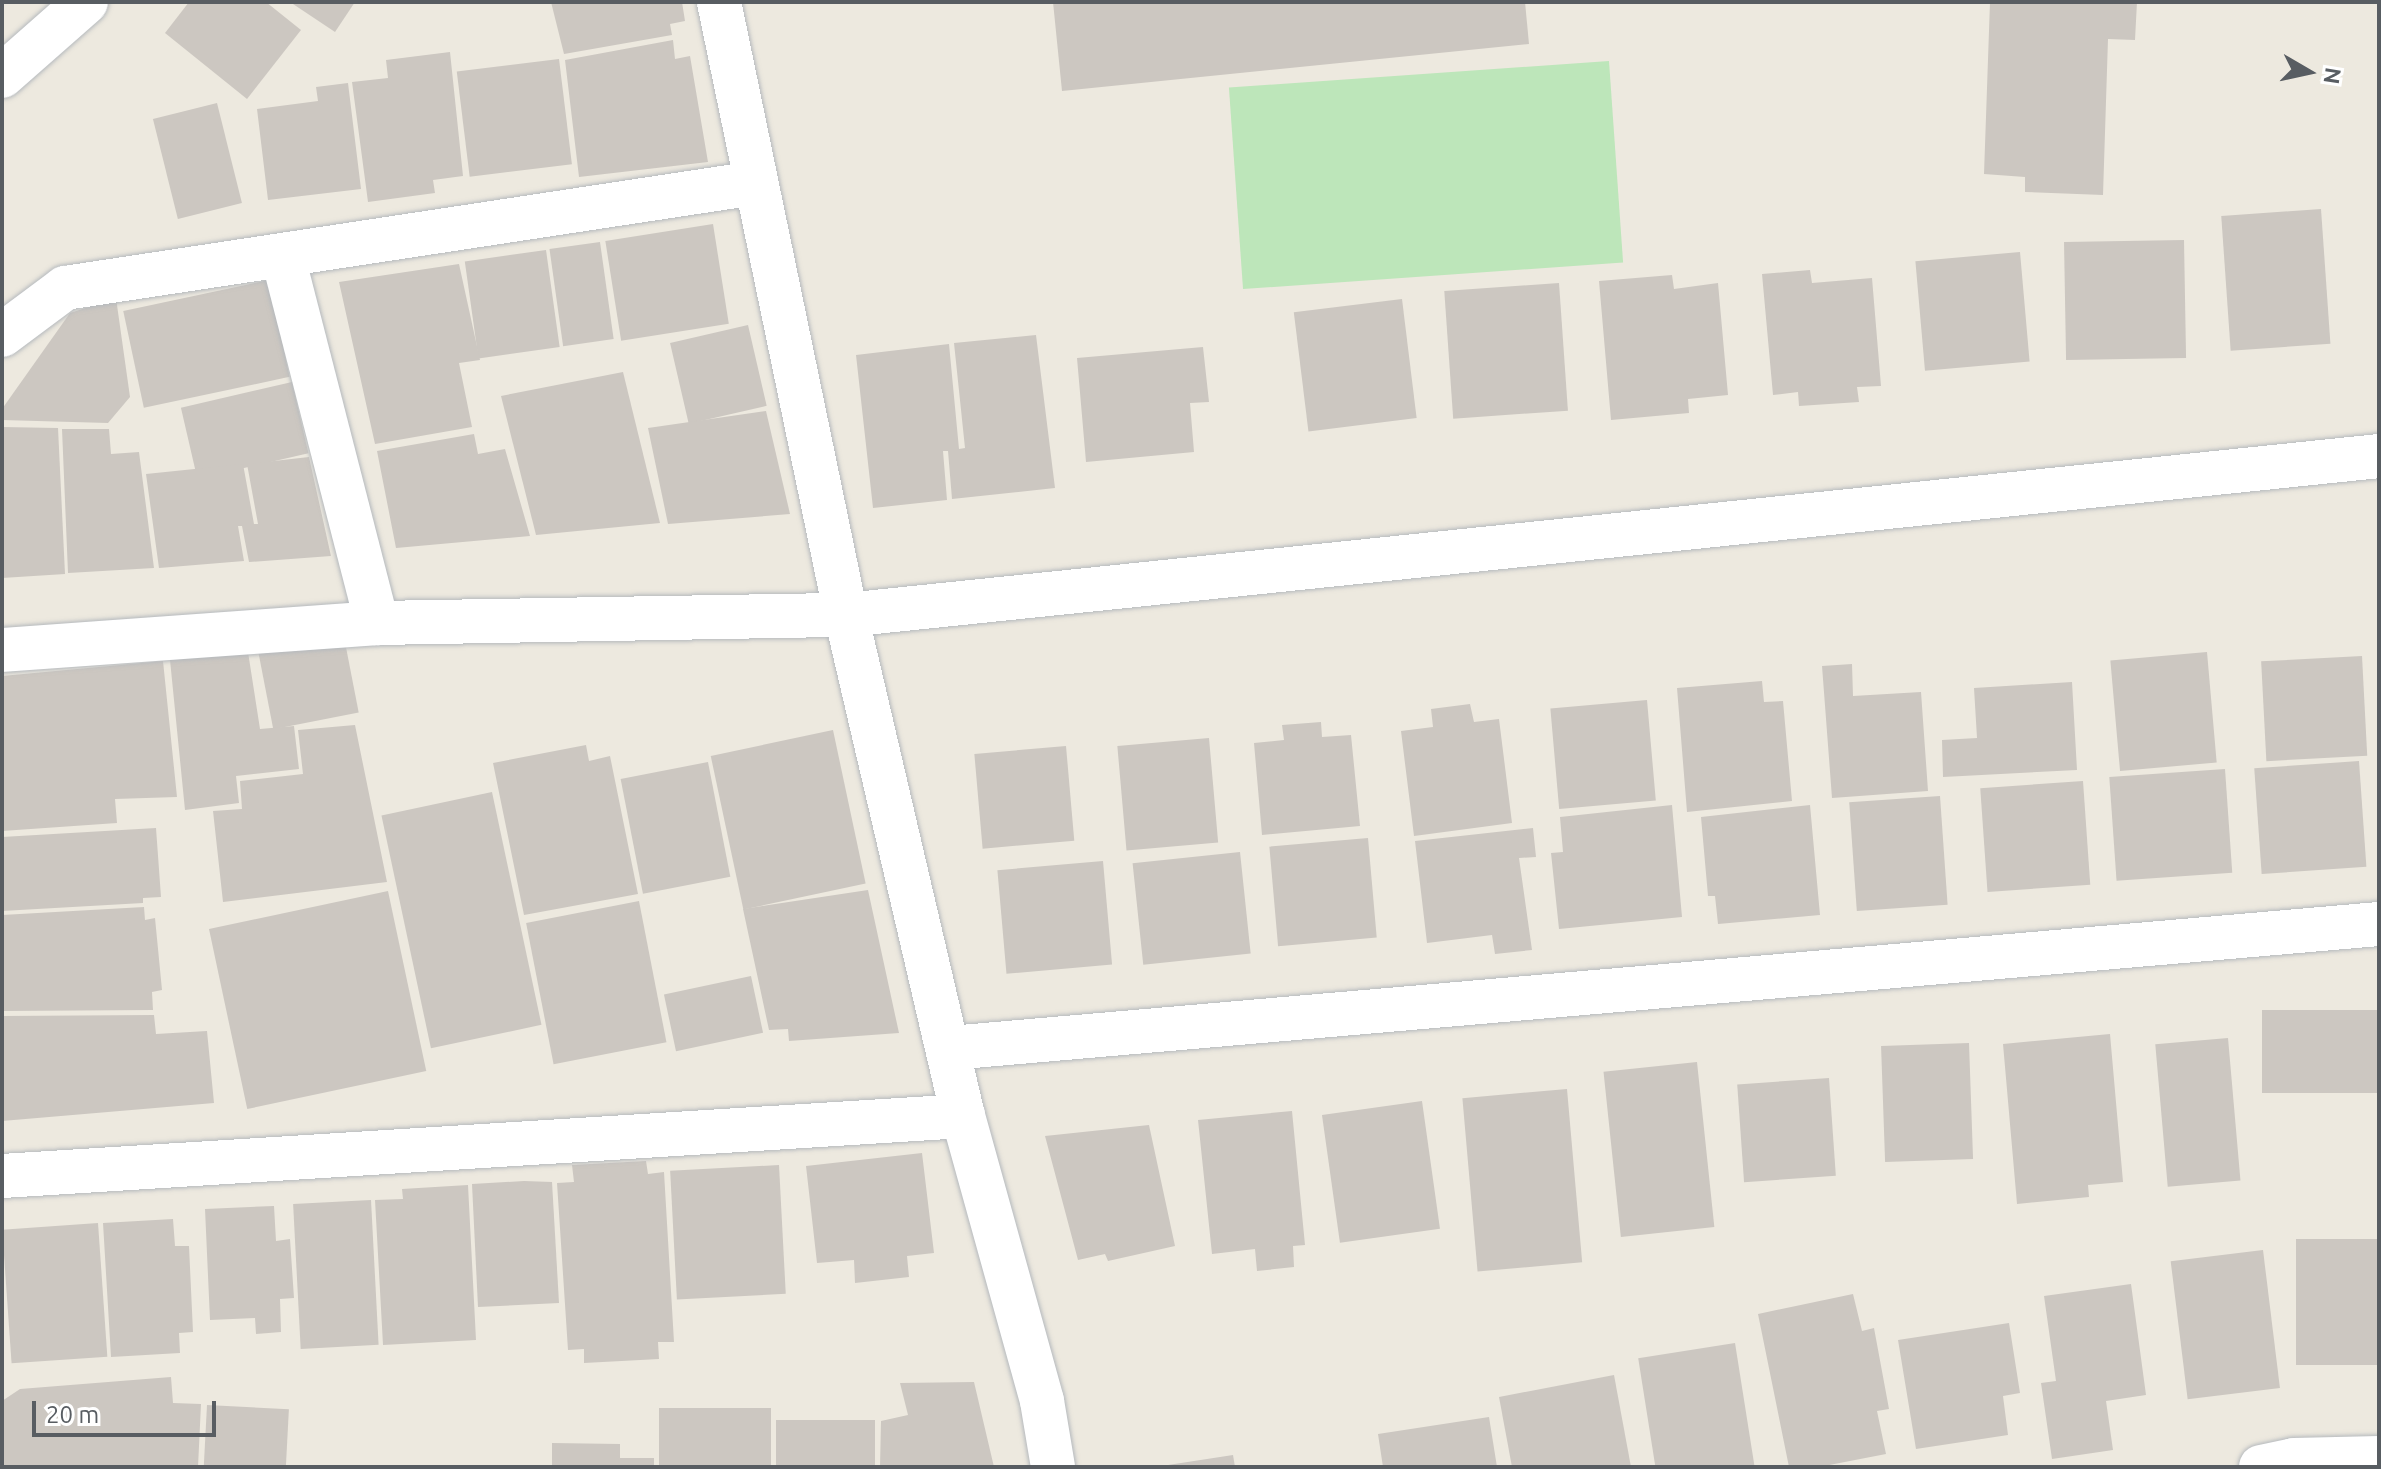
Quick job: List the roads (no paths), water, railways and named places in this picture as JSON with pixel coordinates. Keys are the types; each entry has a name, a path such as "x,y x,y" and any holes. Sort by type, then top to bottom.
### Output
{"street":[{"path":"2,76 86,2"},
{"path":"719,2 846,615 950,1048 963,1116 1042,1401 1053,1467"},
{"path":"2,335 65,288 755,183"},
{"path":"283,257 377,623"},
{"path":"2,650 377,623 846,615 2379,456"},
{"path":"950,1048 2379,924"},
{"path":"2,1176 963,1116"},
{"path":"2284,1465 2379,1458"}]}
